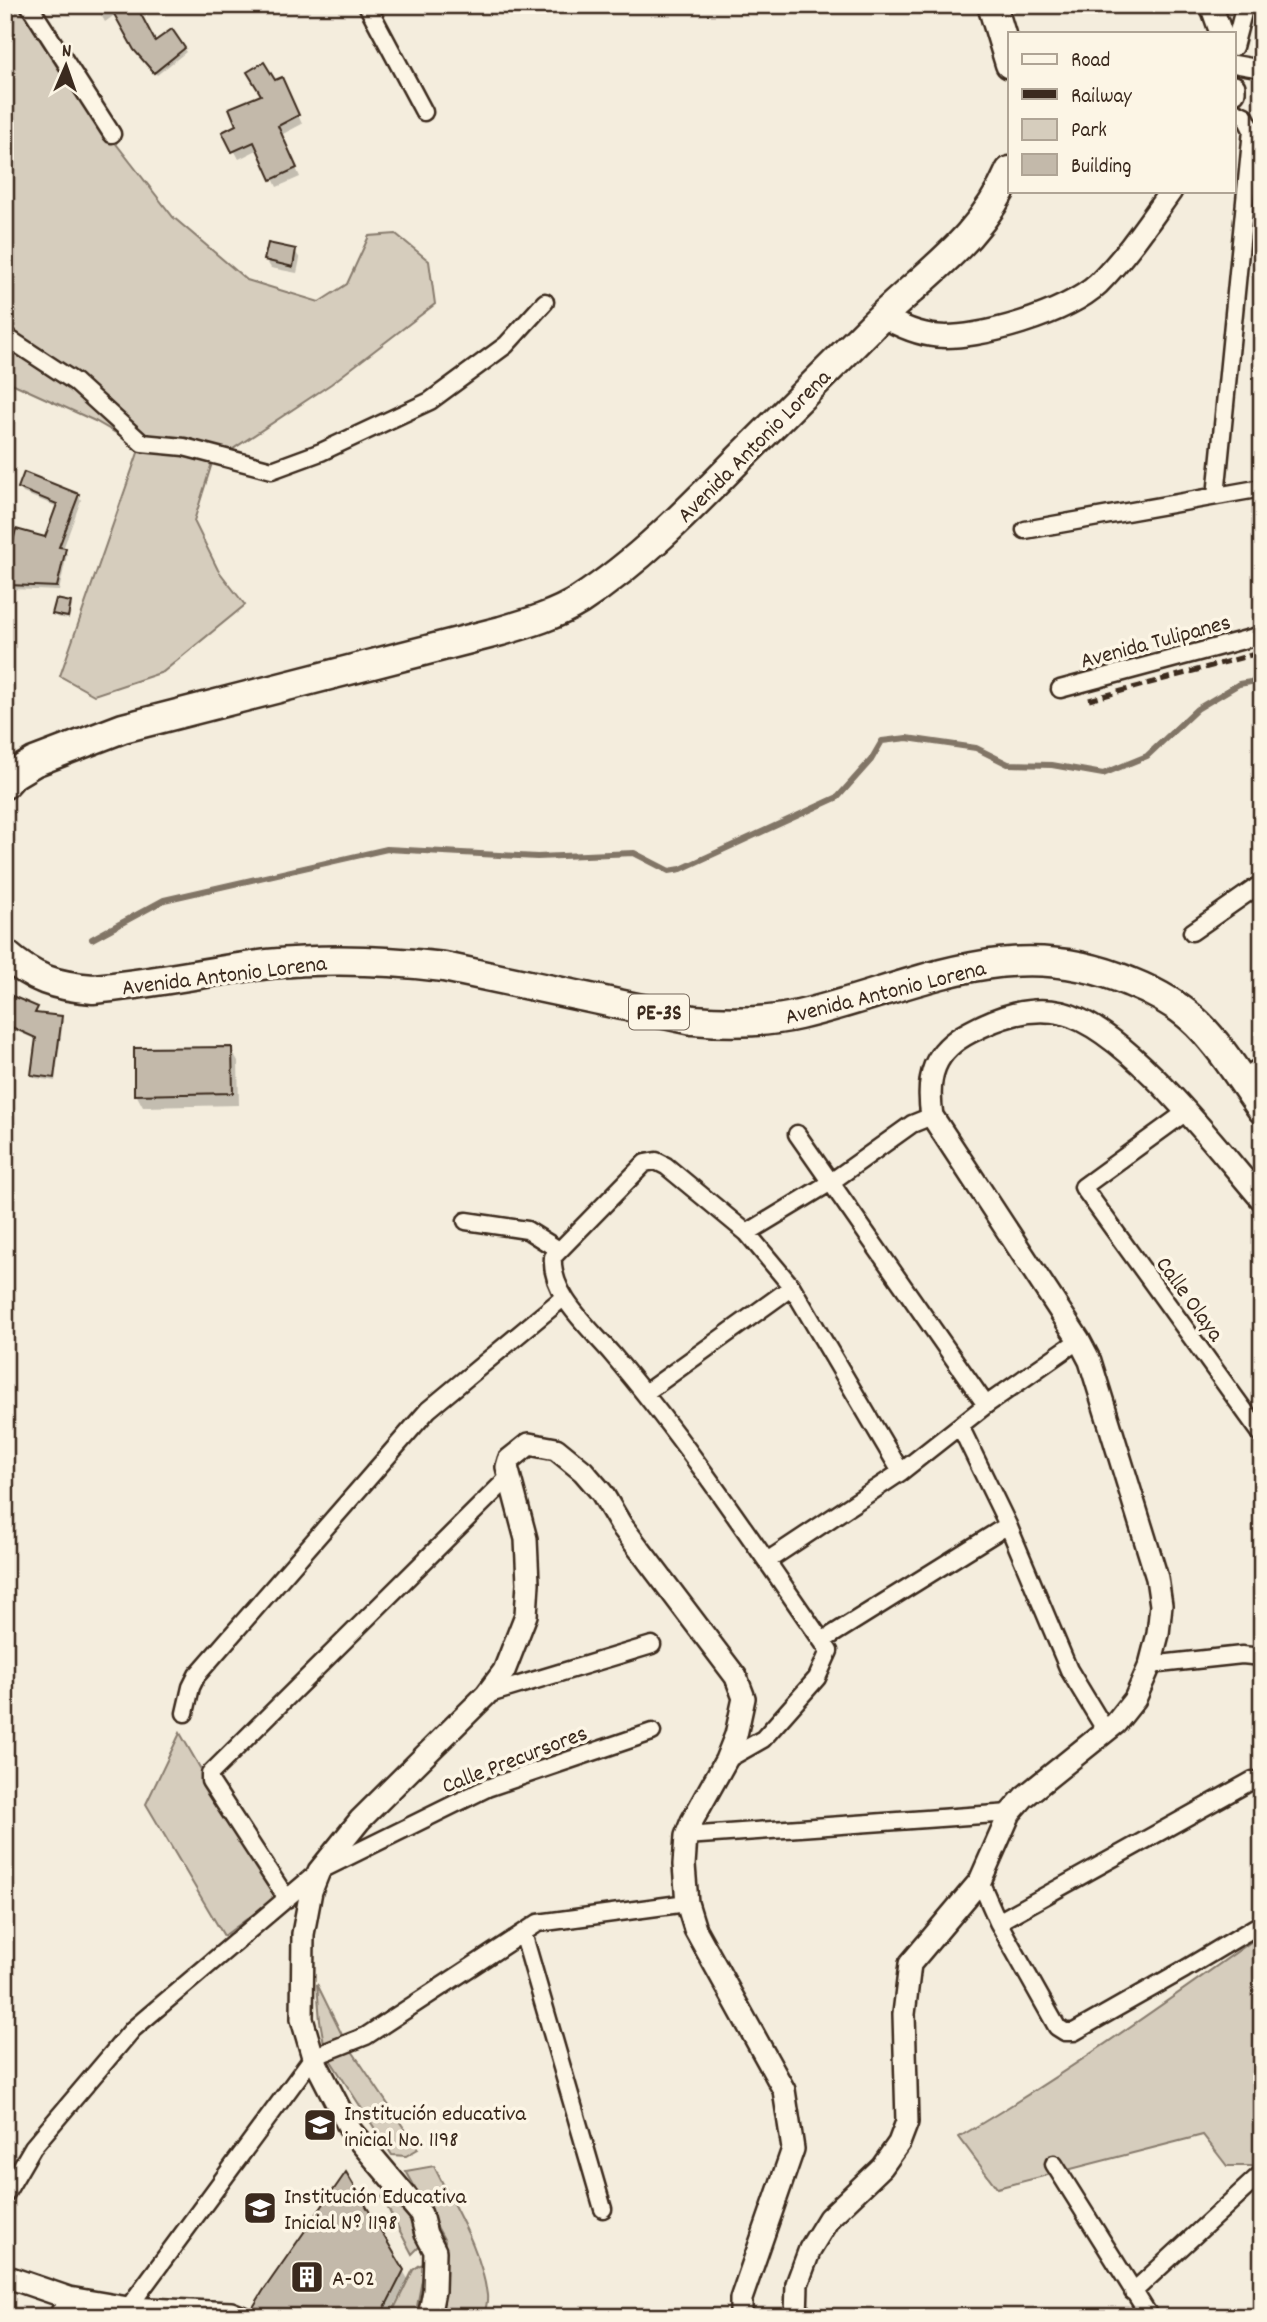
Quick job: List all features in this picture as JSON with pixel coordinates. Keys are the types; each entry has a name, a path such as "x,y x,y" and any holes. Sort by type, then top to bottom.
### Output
{"highway":[{"path":"992,5 1008,57"},
{"name":"Avenida Antonio Lorena","path":"5,784 34,762 123,728 502,631 563,610 665,534 882,316 953,254 976,229 1000,193 1008,175"},
{"name":"Avenida Antonio Lorena","path":"5,954 39,978 62,987 93,989 305,961 413,963 444,967 693,1020 724,1023 799,1015 944,973 990,964 1022,961 1068,963 1115,975 1153,991 1179,1007 1215,1044 1251,1072 1262,1109"}],"main road":[{"path":"1211,5 1221,32"},
{"path":"882,316 906,330 934,336 963,337 1055,310 1096,286 1126,253 1170,192"},
{"path":"796,2317 797,2284 810,2249 830,2218 882,2167 899,2143 907,2122 904,2014 910,1964 980,1881 1010,1813 1024,1797 1116,1723 1135,1699 1150,1665 1158,1634 1161,1605 1157,1578 1090,1361 932,1115 929,1092 931,1073 941,1054 964,1035 991,1021 1023,1012 1062,1013 1083,1021 1131,1054 1262,1199"},
{"path":"429,2317 434,2291 435,2250 426,2234 421,2214 351,2131 313,2057 302,2019 303,1934 319,1871 360,1820 486,1695 504,1671 526,1615 526,1539 507,1468 509,1460 529,1444 555,1449 583,1471 602,1493 621,1525 736,1677 744,1698 736,1735 726,1760 686,1836 684,1865 687,1903 695,1929 784,2090 793,2149 741,2299 741,2317"},
{"path":"5,2276 69,2298 128,2308 174,2313 231,2313 241,2317"}],"street":[{"path":"29,5 112,134"},
{"path":"367,5 424,112"},
{"path":"1236,39 1245,5"},
{"path":"1236,64 1262,69"},
{"path":"1216,496 1252,130 1245,116 1236,112"},
{"path":"5,336 75,382 142,443 184,447 272,470 321,452 430,401 506,345 545,302"},
{"path":"1025,530 1262,488"},
{"name":"Avenida Tulipanes","path":"1059,689 1262,635"},
{"path":"1192,932 1262,883"},
{"name":"Calle Olaya","path":"1186,1112 1083,1187 1262,1435"},
{"path":"747,1233 831,1182 912,1124 932,1115"},
{"path":"797,1134 986,1405"},
{"path":"726,1760 763,1739 817,1678 829,1651 645,1393 564,1297 552,1270 553,1257 645,1163 656,1161 666,1166 747,1233 792,1287 901,1472"},
{"path":"466,1221 527,1230 559,1250"},
{"path":"645,1393 792,1287"},
{"path":"185,1713 191,1687 197,1675 428,1410 564,1297"},
{"path":"767,1561 901,1472 986,1405 1079,1340"},
{"path":"960,1426 1008,1525 1069,1670 1106,1731"},
{"path":"287,1899 210,1781 210,1774 508,1478"},
{"path":"822,1641 1008,1525"},
{"path":"486,1695 652,1645"},
{"path":"1150,1665 1242,1655 1262,1657"},
{"name":"Calle Precursores","path":"5,2195 33,2147 133,2029 319,1871 487,1788 652,1732"},
{"path":"998,1922 1253,1780"},
{"path":"686,1836 1010,1813"},
{"path":"980,1881 998,1922 1057,2027 1065,2032 1074,2032 1262,1923"},
{"path":"128,2308 313,2057 366,2036 538,1923 687,1903"},
{"path":"523,1933 603,2209"},
{"path":"1054,2164 1150,2317"},
{"path":"1133,2292 1262,2173"},
{"path":"57,2317 69,2298"}],"green space":[{"path":"5,5 18,5 61,73 173,217 247,280 319,302 347,284 369,236 396,234 429,261 435,304 331,384 212,463 194,521 218,570 245,605 163,672 94,695 60,676 140,447 95,421 5,380"},
{"path":"180,1733 275,1898 224,1936 146,1804"},
{"path":"1262,1934 1262,2166 1227,2166 1203,2135 997,2188 959,2137 1075,2064"},
{"path":"317,1984 345,2041 325,2049 320,2021"},
{"path":"350,2048 418,2149 406,2156 392,2155 329,2058"},
{"path":"434,2166 479,2261 487,2295 484,2317 437,2317 443,2289 445,2241 406,2171"},
{"path":"389,2188 409,2215 419,2237 421,2245 412,2254 382,2197"},
{"path":"425,2264 415,2317 390,2317 413,2270"}],"building":[{"path":"109,5 136,5 155,41 172,29 185,48 154,73 134,50"},
{"path":"264,62 275,80 282,77 299,115 278,126 297,168 271,180 254,142 232,152 222,132 236,125 229,108 261,95 247,72"},
{"path":"268,243 296,249 293,267 264,260"},
{"path":"24,472 79,494 59,547 66,548 57,587 8,585 9,559 16,529 45,537 57,504 18,488"},
{"path":"56,599 71,602 68,617 52,614"},
{"path":"5,993 38,1007 35,1013 62,1016 54,1078 31,1075 36,1038 5,1024"},
{"path":"232,1047 233,1093 134,1095 134,1048"},
{"path":"346,2172 404,2270 380,2317 260,2317 252,2309"}],"waterway":[{"path":"92,939 164,900 387,849 537,857 634,853 669,871 681,869 838,797 871,760 882,741 907,738 976,748 1008,764 1052,765 1103,774 1147,756 1197,709 1239,684 1262,680"}],"railway":[{"path":"1089,700 1262,652"}],"place":[{"name":"Institución educativa inicial No. 1198","path":"320,2125"},
{"name":"Institución Educativa Inicial Nº 1198","path":"260,2208"},
{"name":"A-02","path":"307,2277"}]}
